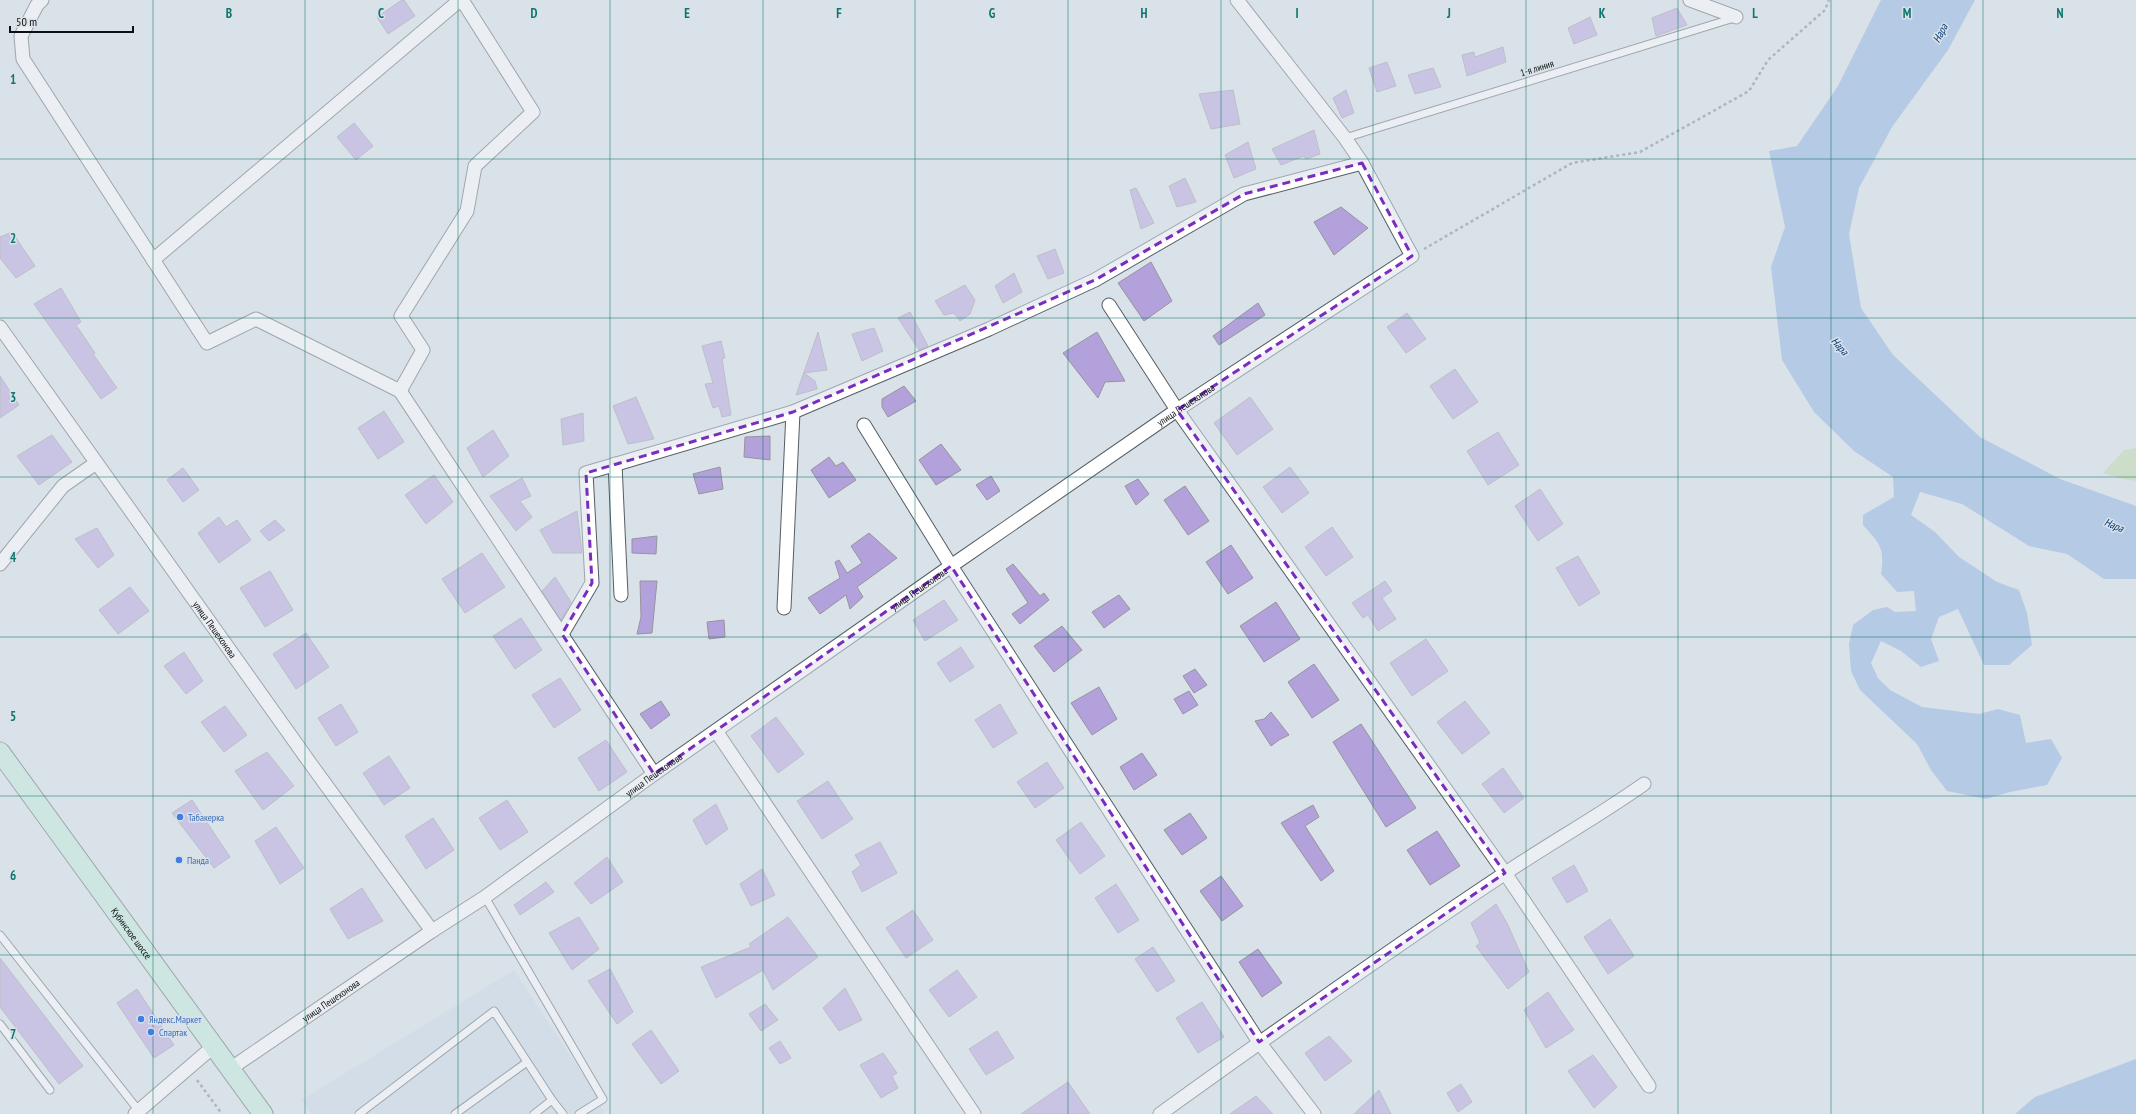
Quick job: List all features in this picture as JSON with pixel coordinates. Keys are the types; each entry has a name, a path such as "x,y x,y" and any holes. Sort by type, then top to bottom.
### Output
{"main road":[{"name":"Кубинское шоссе","path":"1,754 263,1114"}],"street":[{"path":"42,0 37,5 21,36 23,59 207,343 256,319 400,391 654,774"},
{"path":"153,260 461,0 533,112 475,166 467,211 401,316 423,350 400,391"},
{"path":"1237,0 1345,138 1362,163 1412,256"},
{"path":"1690,0 1736,17"},
{"path":"562,634 592,583 586,473 793,412 989,329 1095,280 1244,194 1362,163"},
{"name":"улица Пешехонова","path":"230,1069 432,931 485,897 654,774 1177,410 1412,256"},
{"path":"1109,306 1177,410 1505,873 1649,1086"},
{"name":"улица Пешехонова","path":"0,327 310,763 432,931"},
{"path":"784,608 793,412"},
{"path":"864,424 951,566 1259,1042 1314,1114"},
{"path":"0,564 63,486 96,463"},
{"path":"615,464 621,595"},
{"path":"716,731 974,1114"},
{"path":"1160,1114 1259,1042 1505,873 1620,801 1644,784"},
{"path":"137,1113 214,1046"}],"lane":[{"name":"1-я линия","path":"1345,138 1736,17"},
{"path":"485,897 603,1099 579,1114"},
{"path":"0,935 137,1113"},
{"path":"359,1114 494,1012 552,1100 563,1114"},
{"path":"0,1024 50,1090"},
{"path":"455,1114 527,1062"},
{"path":"534,1114 552,1100"}],"path":[{"path":"1412,256 1572,163 1640,152 1749,91 1768,60 1825,10 1829,0"},
{"path":"189,1068 222,1114"}],"highlighted area":[{"path":"1362,163 1412,256 1177,410 1505,873 1259,1042 951,566 654,774 562,634 592,583 586,473 793,412 1095,280 1244,194"}],"shaded area":[{"path":"514,970 595,1093 605,1114 311,1114 301,1100"}],"green space":[{"path":"2136,448 2136,481 2122,479 2103,473 2124,450"}],"water":[{"name":"Нара","path":"1881,0 1975,0 1948,50 1892,127 1859,188 1849,234 1861,308 1893,355 1980,437 2060,479 2136,506 2136,579 2104,579 2067,554 2029,546 1962,504 1920,492 1911,515 1935,532 1959,557 1997,582 2019,590 2027,613 2032,645 2009,665 1984,665 1958,609 1939,617 1931,639 1939,661 1921,667 1901,651 1881,641 1871,663 1878,678 1890,690 1922,707 1979,714 1998,709 2020,715 2026,743 2051,739 2062,758 2047,785 2010,792 1986,799 1947,791 1931,770 1917,744 1860,690 1851,671 1849,644 1853,625 1873,610 1887,607 1895,612 1916,611 1914,591 1897,592 1881,574 1882,552 1874,537 1863,525 1863,515 1894,497 1893,477 1854,451 1814,412 1782,360 1771,267 1785,227 1769,151 1797,146 1838,86"},
{"path":"2136,1059 2136,1114 2015,1114 2035,1097"}],"building":[{"path":"404,0 415,16 388,34 377,17"},
{"path":"1677,8 1687,25 1656,36 1652,18"},
{"path":"1590,17 1597,35 1574,44 1568,28"},
{"path":"1503,47 1506,62 1467,76 1462,55 1474,52 1475,57"},
{"path":"1387,62 1396,86 1377,92 1369,68"},
{"path":"1433,68 1441,87 1415,94 1408,75"},
{"path":"1233,90 1240,124 1211,129 1199,94"},
{"path":"1346,90 1354,113 1342,118 1333,98"},
{"path":"354,123 373,146 356,160 337,137"},
{"path":"1314,130 1320,154 1306,159 1304,156 1281,165 1272,149"},
{"path":"1248,142 1256,169 1234,178 1225,155"},
{"path":"1185,178 1196,202 1177,207 1169,186"},
{"path":"1136,188 1154,223 1141,229 1130,190"},
{"path":"1341,207 1368,228 1334,255 1314,222"},
{"path":"12,232 35,266 16,278 0,258 0,237"},
{"path":"1055,249 1064,273 1048,279 1037,256"},
{"path":"1151,262 1172,301 1144,321 1118,283"},
{"path":"1014,273 1022,292 1003,303 995,286"},
{"path":"965,285 975,300 970,314 960,321 954,313 944,315 935,301"},
{"path":"61,288 81,322 76,325 95,353 93,354 117,388 101,399 34,304"},
{"path":"1258,303 1265,315 1219,345 1213,336"},
{"path":"910,312 928,346 919,350 898,318"},
{"path":"1407,313 1426,339 1406,353 1387,327"},
{"path":"874,328 883,351 862,361 852,334"},
{"path":"818,332 827,370 804,373 815,381 817,389 796,395"},
{"path":"1097,332 1125,381 1105,382 1098,398 1063,353"},
{"path":"721,341 725,358 722,359 731,415 722,417 719,406 713,408 705,384 713,383 702,346"},
{"path":"1455,369 1478,402 1453,419 1430,386"},
{"path":"0,376 19,405 0,418"},
{"path":"904,386 916,401 888,417 882,407 882,399"},
{"path":"636,397 654,439 628,444 613,406"},
{"path":"1250,397 1273,429 1237,455 1214,423"},
{"path":"384,411 404,442 378,459 358,428"},
{"path":"583,413 584,441 563,445 561,419"},
{"path":"493,430 509,456 483,477 467,448"},
{"path":"1498,432 1519,465 1488,485 1467,451"},
{"path":"52,435 72,462 39,485 17,456"},
{"path":"770,436 770,460 744,457 745,437"},
{"path":"941,444 961,470 936,485 919,460"},
{"path":"829,457 836,466 843,462 856,480 829,498 811,470"},
{"path":"720,467 723,489 699,494 693,474"},
{"path":"1290,467 1309,493 1282,513 1263,487"},
{"path":"183,468 199,490 183,502 167,480"},
{"path":"434,475 453,502 426,524 405,495"},
{"path":"991,476 1000,491 987,500 976,485"},
{"path":"522,478 531,496 520,501 532,517 516,531 490,496"},
{"path":"1138,479 1149,494 1136,505 1125,486"},
{"path":"1185,486 1209,521 1188,535 1164,500"},
{"path":"1540,489 1563,524 1538,541 1515,506"},
{"path":"577,511 582,553 553,553 540,530"},
{"path":"219,517 226,527 237,520 251,540 219,563 198,533"},
{"path":"275,520 285,530 269,541 260,531"},
{"path":"1332,527 1353,557 1326,576 1305,547"},
{"path":"97,528 114,555 98,568 75,539"},
{"path":"869,533 897,558 857,587 863,597 850,609 846,595 820,614 808,598 840,578 835,562 839,560 847,573 862,563 851,546"},
{"path":"657,536 656,554 632,553 632,539"},
{"path":"1231,545 1253,578 1228,594 1206,562"},
{"path":"482,553 505,587 465,613 442,579"},
{"path":"1578,556 1600,593 1579,606 1556,568"},
{"path":"1013,564 1040,596 1044,593 1049,600 1020,624 1012,614 1028,603 1006,569"},
{"path":"270,571 293,610 265,627 240,588"},
{"path":"555,577 571,602 561,620 542,591"},
{"path":"640,581 657,581 652,633 637,634 641,617"},
{"path":"1385,581 1392,591 1382,598 1396,619 1378,631 1368,615 1363,618 1352,603"},
{"path":"130,587 149,611 118,634 99,610"},
{"path":"1119,595 1130,609 1104,628 1092,612"},
{"path":"944,600 958,620 925,641 913,620"},
{"path":"1276,602 1300,639 1264,662 1240,626"},
{"path":"521,618 542,650 515,669 493,636"},
{"path":"724,620 725,637 709,639 707,622"},
{"path":"1062,626 1082,650 1054,672 1034,646"},
{"path":"306,633 329,667 296,689 273,654"},
{"path":"1426,639 1448,671 1412,696 1390,663"},
{"path":"961,647 974,667 950,682 937,663"},
{"path":"184,652 203,681 186,694 164,666"},
{"path":"1314,664 1339,700 1312,718 1288,682"},
{"path":"1195,669 1207,685 1194,693 1183,676"},
{"path":"560,678 581,710 554,728 532,695"},
{"path":"1099,687 1117,719 1092,735 1071,703"},
{"path":"1189,691 1198,705 1183,714 1174,699"},
{"path":"661,701 670,715 651,729 640,714"},
{"path":"1465,701 1490,733 1462,754 1437,722"},
{"path":"341,704 358,732 336,746 318,718"},
{"path":"1000,704 1017,733 993,748 975,720"},
{"path":"225,706 247,735 224,752 201,722"},
{"path":"1271,712 1289,735 1271,746 1255,721 1264,719"},
{"path":"776,717 804,754 778,773 751,736"},
{"path":"1361,724 1416,808 1386,827 1333,742"},
{"path":"606,740 627,772 599,791 578,758"},
{"path":"267,752 294,786 263,810 235,771"},
{"path":"1142,753 1157,775 1134,790 1120,767"},
{"path":"389,756 410,788 384,805 363,773"},
{"path":"1047,762 1064,788 1035,808 1017,782"},
{"path":"1503,768 1524,798 1504,813 1482,784"},
{"path":"828,781 853,819 822,839 797,801"},
{"path":"192,800 230,857 214,868 172,813"},
{"path":"507,800 528,832 500,850 479,818"},
{"path":"716,804 728,829 706,845 693,820"},
{"path":"1313,805 1319,817 1305,826 1334,871 1321,881 1281,823"},
{"path":"1190,813 1207,838 1182,855 1164,830"},
{"path":"433,818 454,850 426,869 405,836"},
{"path":"1081,822 1105,856 1080,874 1056,840"},
{"path":"276,827 304,868 280,884 255,841"},
{"path":"1437,831 1460,866 1430,885 1407,850"},
{"path":"880,842 897,873 862,892 852,872 861,865 855,855"},
{"path":"607,857 623,882 591,904 574,883"},
{"path":"1574,865 1588,891 1567,903 1552,878"},
{"path":"762,869 775,895 751,906 740,884"},
{"path":"1221,876 1243,906 1222,921 1200,891"},
{"path":"546,882 554,892 520,915 514,905"},
{"path":"1116,884 1139,920 1118,933 1095,898"},
{"path":"362,888 383,921 348,939 330,909"},
{"path":"1496,904 1507,923 1529,972 1508,989 1476,946 1480,943 1471,923"},
{"path":"913,910 933,940 906,958 886,928"},
{"path":"579,917 599,949 572,970 549,933"},
{"path":"788,917 818,957 773,990 763,970 716,998 701,967 751,947 749,944"},
{"path":"1610,919 1634,956 1608,974 1584,937"},
{"path":"1153,947 1175,981 1157,992 1135,959"},
{"path":"1258,949 1282,983 1262,997 1239,962"},
{"path":"0,958 83,1066 59,1084 0,1007"},
{"path":"610,969 633,1012 617,1024 588,981"},
{"path":"957,970 977,997 949,1017 929,990"},
{"path":"845,988 862,1020 839,1031 823,1008"},
{"name":"Спартак","path":"137,989 174,1045 154,1058 117,1003"},
{"path":"1548,992 1574,1030 1546,1048 1524,1010"},
{"path":"1202,1002 1224,1037 1198,1053 1176,1018"},
{"path":"765,1004 778,1020 761,1031 749,1014"},
{"path":"651,1030 679,1071 661,1084 632,1044"},
{"path":"997,1031 1014,1058 986,1075 969,1049"},
{"path":"1329,1036 1352,1061 1325,1081 1305,1053"},
{"path":"780,1041 791,1058 780,1064 769,1048"},
{"path":"883,1053 897,1073 892,1076 898,1088 881,1098 860,1065"},
{"path":"1593,1055 1617,1087 1594,1108 1568,1071"},
{"path":"1068,1082 1090,1114 1021,1114"},
{"path":"1461,1084 1472,1102 1458,1112 1447,1093"},
{"path":"1379,1090 1391,1114 1354,1114"},
{"path":"1256,1096 1273,1114 1230,1114"}],"place":[{"name":"Табакерка","path":"180,817"},
{"name":"Панда","path":"179,860"},
{"name":"Яндекс.Маркет","path":"141,1019"},
{"name":"Спартак","path":"151,1032"}]}
